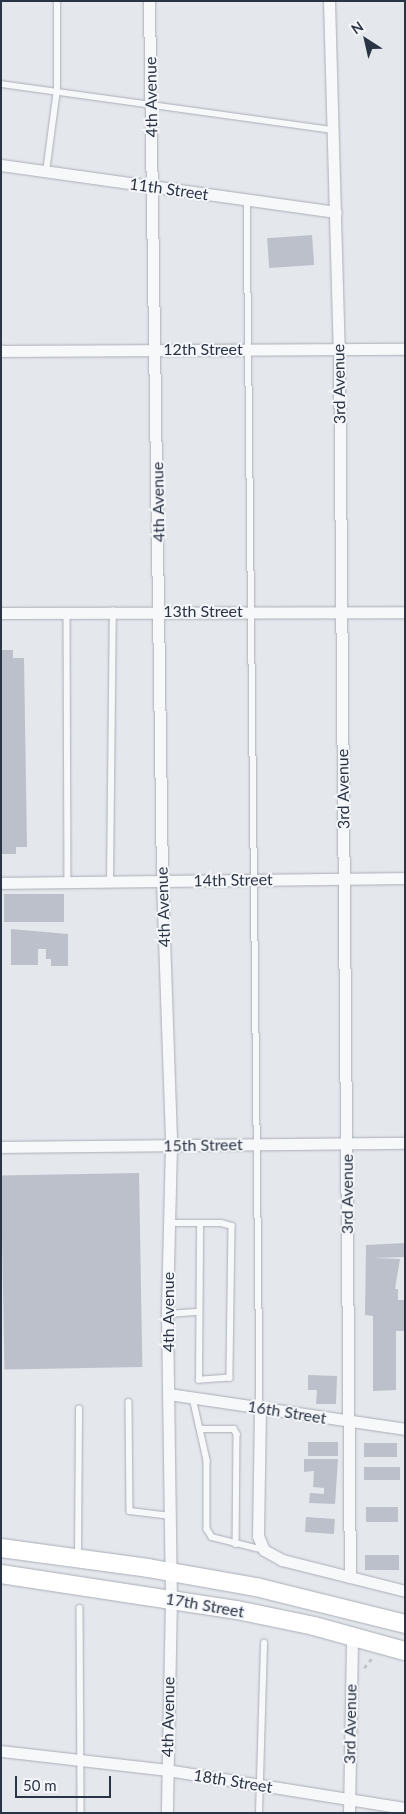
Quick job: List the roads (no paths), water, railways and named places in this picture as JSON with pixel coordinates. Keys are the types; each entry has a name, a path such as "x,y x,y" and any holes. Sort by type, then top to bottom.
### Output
{"main road":[{"name":"17th Street","path":"1,1548 170,1572 256,1587 405,1624"},
{"name":"17th Street","path":"1,1574 171,1598 274,1617 405,1651"}],"street":[{"name":"4th Avenue","path":"149,1 156,350 162,881 170,1145 167,1314 171,1598 167,1770 168,1813"},
{"name":"3rd Avenue","path":"330,1 338,349 348,1143 350,1577"},
{"name":"11th Street","path":"1,166 336,212"},
{"name":"12th Street","path":"1,351 405,349"},
{"name":"13th Street","path":"1,613 159,610 405,612"},
{"name":"14th Street","path":"1,883 405,878"},
{"name":"15th Street","path":"1,1148 405,1143"},
{"name":"16th Street","path":"168,1394 405,1429"},
{"path":"260,1408 258,1536 264,1550 282,1560 405,1591"},
{"name":"3rd Avenue","path":"350,1813 352,1636"},
{"name":"18th Street","path":"1,1751 167,1770 405,1808"}],"lane":[{"path":"46,172 56,90 57,1"},
{"path":"1,84 56,90 334,130"},
{"path":"247,200 247,349 260,1408"},
{"path":"110,882 113,611"},
{"path":"67,612 68,882"},
{"path":"169,1223 200,1224 232,1226 230,1378 199,1380 200,1224"},
{"path":"167,1314 199,1312"},
{"path":"193,1398 207,1460 207,1529 212,1537 264,1550"},
{"path":"129,1402 130,1511 169,1516"},
{"path":"78,1559 79,1409"},
{"path":"200,1429 234,1429 237,1434 236,1544"},
{"path":"80,1608 82,1813"},
{"path":"259,1813 264,1643"}]}
